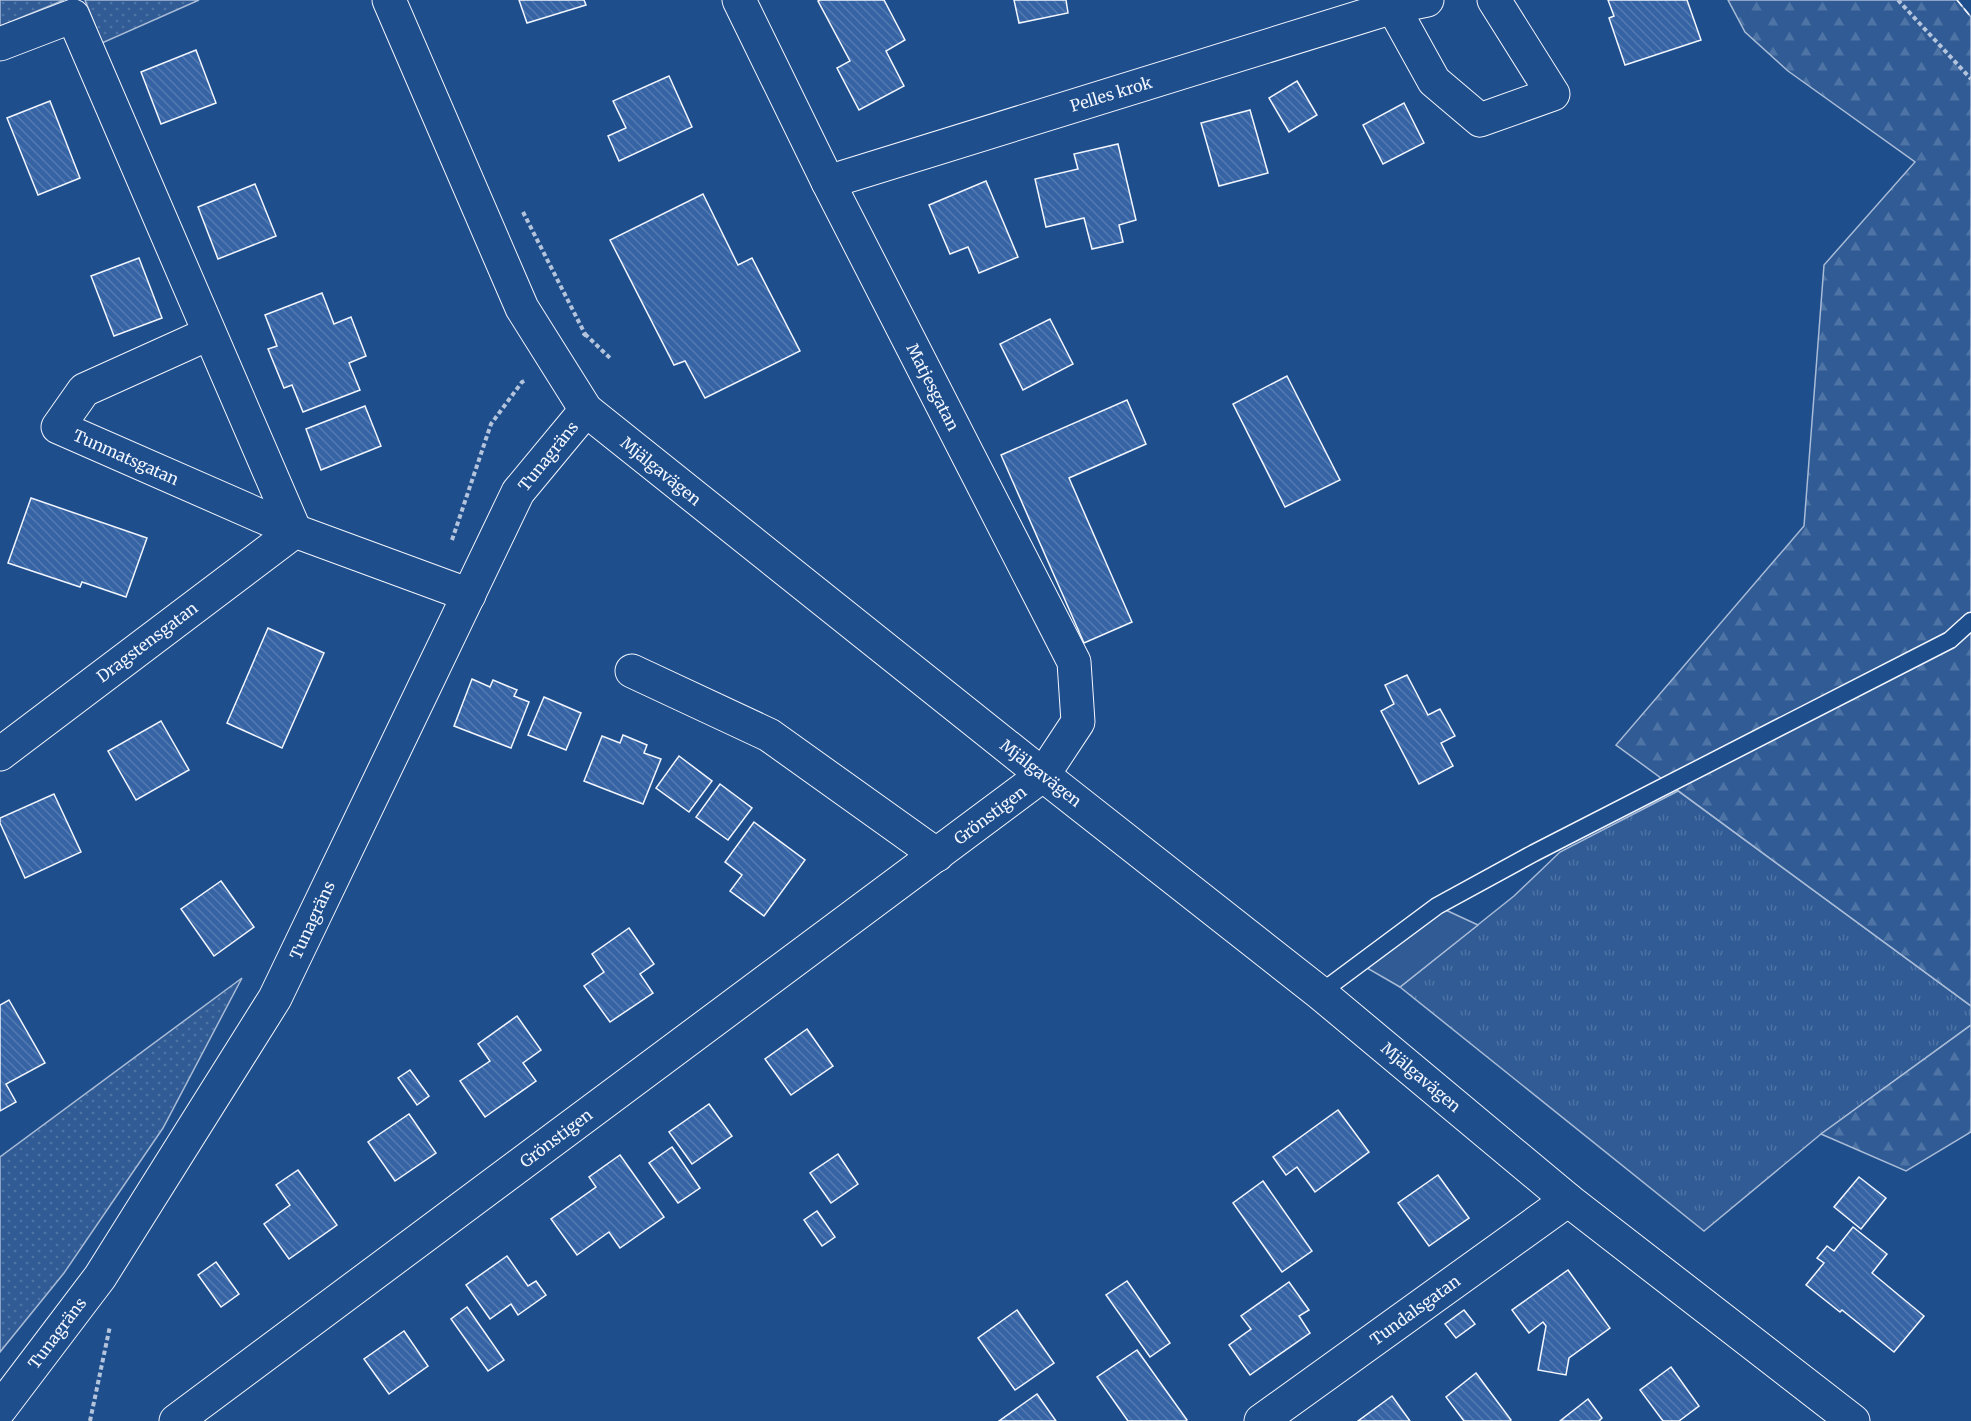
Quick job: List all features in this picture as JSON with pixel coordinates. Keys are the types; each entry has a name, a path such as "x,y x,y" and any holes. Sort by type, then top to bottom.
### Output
{"street":[{"name":"Mjälgavägen","path":"389,0 522,308 585,410 1320,993 1568,1200 1853,1421"},
{"name":"Matjesgatan","path":"739,0 828,182 1074,662 1078,722 1043,775"},
{"name":"Pelles krok","path":"828,182 1394,7 1427,0"},
{"path":"1394,7 1434,81 1480,120 1553,94 1494,0"},
{"path":"0,44 73,16 208,334 295,531"},
{"name":"Tunmatsgatan","path":"208,334 84,390 58,428 295,531 438,582 469,596"},
{"name":"Tunagräns","path":"0,1409 100,1276 275,998 413,706 469,596 518,492 585,410"},
{"name":"Dragstensgatan","path":"0,754 295,531"},
{"name":"Grönstigen","path":"632,671 769,735 936,855"},
{"name":"Grönstigen","path":"176,1421 1043,775"},
{"name":"Tundalsgatan","path":"1261,1421 1568,1200"}],"lane":[{"path":"1320,993 1437,906 1534,853 1950,640 1971,621"}],"path":[{"path":"1898,0 1971,79"},
{"path":"518,202 585,334 612,360"},
{"path":"438,582 491,424 522,382 556,364 585,334"}],"green space":[{"path":"0,0 64,0 0,26"},
{"path":"85,0 199,0 102,43"},
{"path":"1728,0 1957,0 1971,17 1971,1006 1616,745 1804,526 1824,265 1915,162 1788,71 1745,32"},
{"path":"1678,791 1971,1006 1971,1025 1821,1134 1704,1231 1400,987 1514,896 1560,852"},
{"path":"242,978 163,1128 64,1273 0,1352 0,1157"},
{"path":"1971,1025 1971,1132 1906,1171 1821,1134"}],"shaded area":[{"path":"1437,906 1478,925 1400,987 1360,964"}],"building":[{"path":"519,0 584,0 586,5 527,23"},
{"path":"884,0 905,40 886,51 904,86 859,110 837,68 850,61 818,1"},
{"path":"1014,0 1066,0 1068,13 1019,23"},
{"path":"1608,0 1687,0 1701,40 1625,65 1609,18 1614,16"},
{"path":"196,50 216,103 161,124 141,72"},
{"path":"669,76 692,127 619,161 608,136 626,128 613,101"},
{"path":"1297,81 1317,115 1289,132 1269,98"},
{"path":"50,101 80,178 38,195 7,118"},
{"path":"1404,103 1424,143 1383,164 1363,125"},
{"path":"1250,110 1268,173 1219,186 1201,123"},
{"path":"1118,144 1136,220 1119,225 1123,242 1092,249 1084,218 1046,227 1035,179 1078,169 1074,154"},
{"path":"986,181 1018,257 979,273 968,247 950,254 929,205"},
{"path":"255,184 276,236 218,259 198,207"},
{"path":"703,194 738,265 752,258 800,351 705,398 685,361 674,365 610,240"},
{"path":"139,258 162,318 114,336 91,276"},
{"path":"322,293 334,324 351,317 366,356 349,363 360,390 303,412 292,385 284,388 268,349 277,346 265,315"},
{"path":"1050,319 1073,364 1023,390 1000,344"},
{"path":"1287,376 1340,480 1285,507 1233,404"},
{"path":"1127,400 1146,444 1069,478 1132,622 1084,643 1001,455"},
{"path":"365,406 381,446 321,470 306,429"},
{"path":"31,498 147,538 126,597 82,582 80,587 8,563"},
{"path":"268,628 324,653 282,748 227,723"},
{"path":"1407,675 1428,715 1440,709 1455,736 1441,743 1453,766 1419,784 1381,711 1394,704 1385,685"},
{"path":"472,679 490,687 493,680 517,690 514,696 529,702 511,748 454,726"},
{"path":"544,697 581,713 566,750 528,735"},
{"path":"161,721 189,770 136,800 108,751"},
{"path":"623,735 647,745 644,753 661,759 643,804 584,781 602,736 620,743"},
{"path":"679,756 712,781 689,812 656,788"},
{"path":"720,784 752,808 728,840 696,817"},
{"path":"54,794 81,852 25,878 0,823 0,818"},
{"path":"754,822 805,860 764,916 730,891 742,875 725,862"},
{"path":"221,881 254,927 214,956 181,909"},
{"path":"629,928 654,964 640,974 653,993 610,1022 584,986 604,972 592,954"},
{"path":"9,1000 45,1063 6,1084 16,1102 0,1111 0,1005"},
{"path":"517,1016 541,1050 523,1063 536,1081 485,1117 460,1081 490,1061 478,1044"},
{"path":"807,1029 833,1066 791,1095 765,1059"},
{"path":"410,1070 429,1096 417,1105 398,1078"},
{"path":"709,1104 732,1136 692,1164 669,1132"},
{"path":"1338,1110 1369,1152 1315,1192 1297,1167 1286,1175 1273,1157"},
{"path":"409,1114 436,1153 395,1181 368,1142"},
{"path":"672,1147 700,1188 678,1203 649,1163"},
{"path":"838,1154 858,1184 831,1203 810,1173"},
{"path":"620,1155 664,1217 620,1248 609,1232 577,1255 551,1219 596,1187 589,1177"},
{"path":"298,1170 337,1225 289,1259 264,1224 290,1205 276,1185"},
{"path":"1438,1175 1469,1218 1429,1246 1398,1203"},
{"path":"1859,1177 1886,1198 1861,1229 1834,1207"},
{"path":"1263,1181 1312,1251 1282,1272 1233,1203"},
{"path":"817,1211 835,1237 822,1246 804,1220"},
{"path":"1853,1227 1887,1254 1872,1273 1924,1316 1894,1352 1842,1310 1840,1312 1806,1285 1824,1263 1817,1258 1827,1246 1834,1251"},
{"path":"507,1256 528,1286 536,1281 546,1295 518,1315 511,1304 490,1319 466,1285"},
{"path":"216,1262 239,1294 221,1307 198,1275"},
{"path":"1568,1270 1610,1328 1569,1358 1566,1375 1538,1370 1546,1326 1543,1322 1529,1333 1512,1310"},
{"path":"1127,1281 1170,1343 1150,1357 1106,1295"},
{"path":"1289,1282 1309,1310 1299,1316 1310,1333 1250,1375 1229,1345 1251,1329 1241,1316"},
{"path":"467,1307 504,1360 488,1371 451,1319"},
{"path":"1017,1310 1054,1363 1015,1390 978,1338"},
{"path":"1464,1310 1475,1324 1456,1338 1445,1324"},
{"path":"404,1331 428,1366 389,1394 364,1359"},
{"path":"1137,1350 1186,1421 1128,1421 1097,1377"},
{"path":"1671,1367 1699,1406 1679,1421 1663,1421 1640,1390"},
{"path":"1476,1373 1510,1421 1464,1421 1446,1397"},
{"path":"1037,1394 1056,1421 999,1421"},
{"path":"1392,1396 1410,1421 1358,1421"},
{"path":"1588,1399 1602,1418 1599,1421 1560,1421"}],"fence":[{"path":"1957,0 1971,17"}]}
